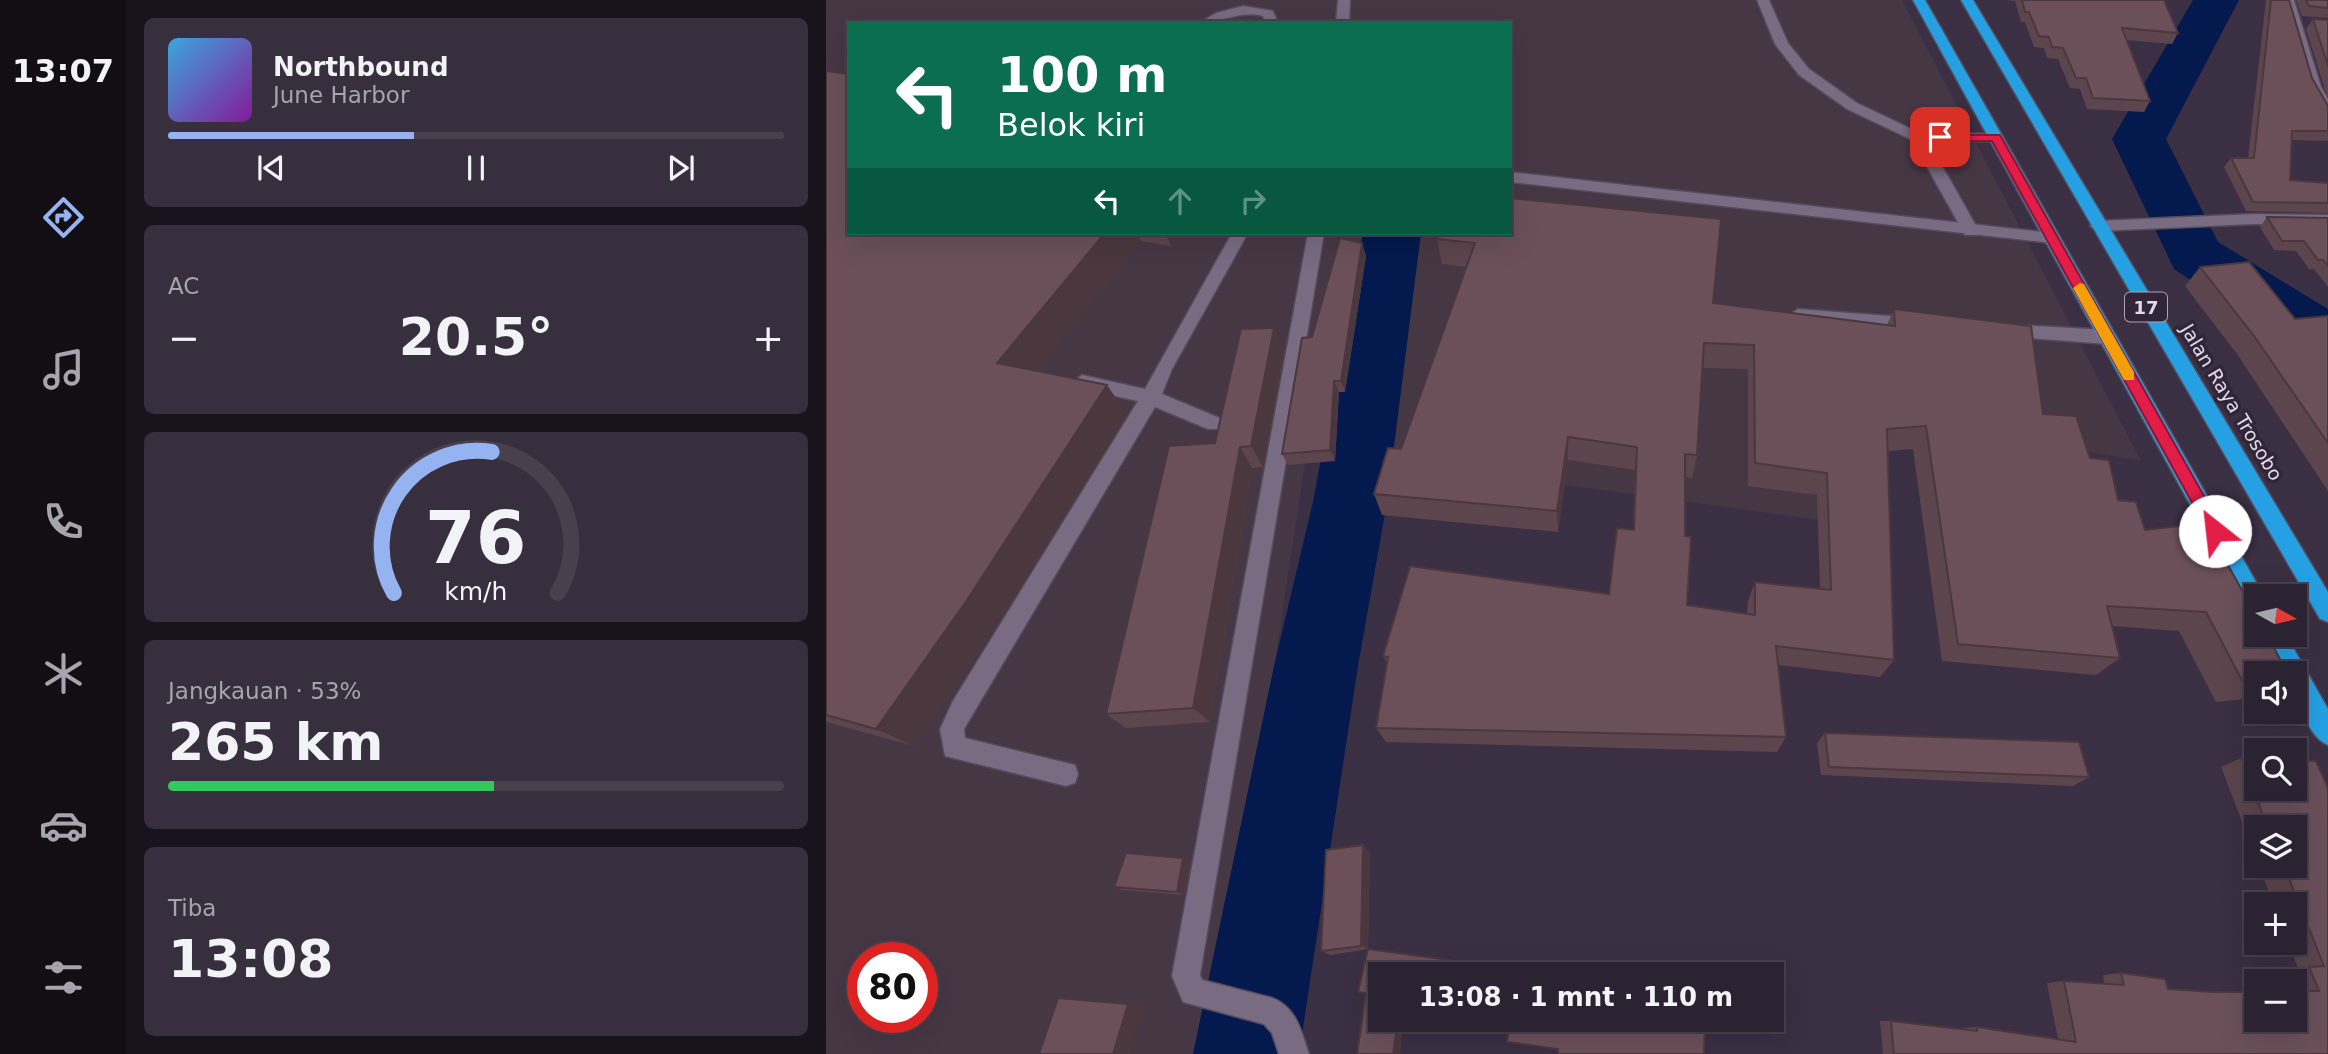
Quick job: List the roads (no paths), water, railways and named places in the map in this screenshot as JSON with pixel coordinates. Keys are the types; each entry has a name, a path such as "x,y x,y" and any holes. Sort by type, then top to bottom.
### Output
{"highway":[{"name":"17","path":"1919,0 2245,584"},
{"name":"Jalan Raya Trosobo","path":"1967,0 2328,612"},
{"path":"2281,648 2328,733"}],"street":[{"path":"1342,21 1344,0"},
{"path":"1763,0 1782,44 1804,72 1852,106 1918,137 1996,137"},
{"path":"2288,0 2313,59 2314,87 2328,112"},
{"path":"1209,21 1233,10 1254,9 1268,14 1271,21"},
{"path":"1918,137 1971,231"},
{"path":"1512,177 1971,231 2052,237"},
{"path":"2098,226 2206,221 2328,220"},
{"path":"1066,775 954,747 953,729 961,709 1151,397 1163,369 1239,235"},
{"path":"1294,1054 1284,1024 1272,1012 1216,1000 1194,992 1186,976 1316,235"},
{"path":"1774,313 1940,326"},
{"path":"1981,328 2107,337"},
{"path":"1062,378 1151,397 1215,424"}],"waterway":[{"path":"2216,0 2139,139 2195,255 2328,340"},
{"path":"1246,1054 1316,666 1350,502 1392,235"}]}
